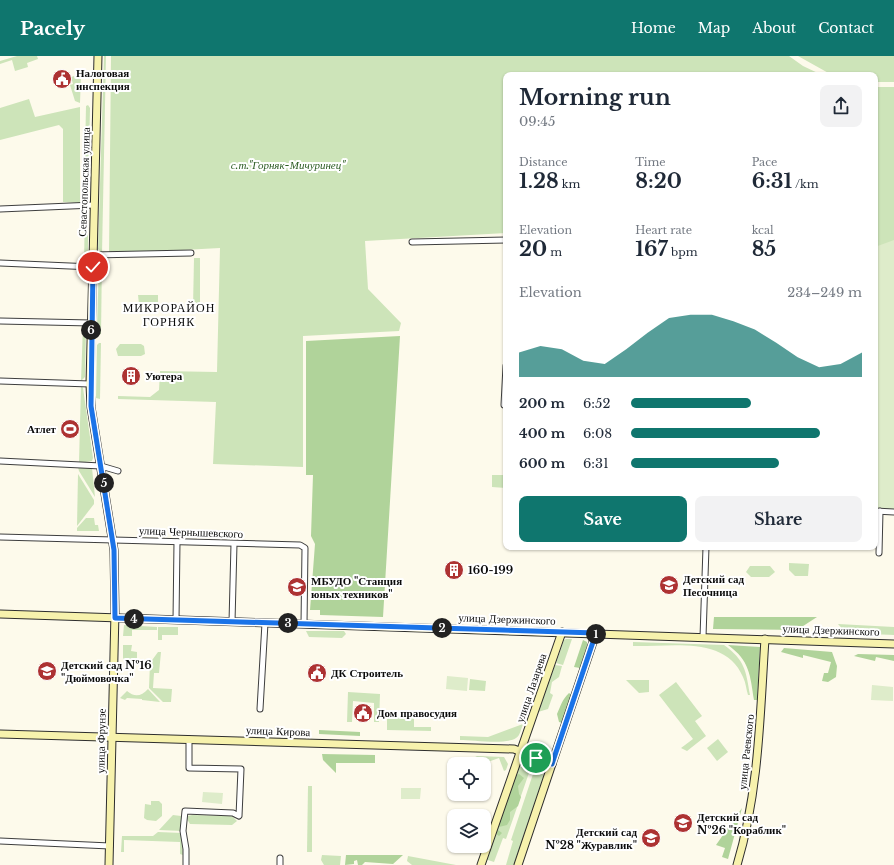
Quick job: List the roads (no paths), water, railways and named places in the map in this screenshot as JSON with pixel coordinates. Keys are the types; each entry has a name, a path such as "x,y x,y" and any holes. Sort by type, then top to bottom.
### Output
{"main road":[{"name":"Севастопольская улица","path":"98,56 90,384 91,406 112,540 115,618"},
{"name":"улица Дзержинского","path":"0,614 894,644"},
{"name":"улица Фрунзе","path":"109,865 115,618"},
{"name":"улица Лазарева","path":"481,865 562,632"},
{"path":"518,865 596,633"},
{"name":"улица Раевского","path":"737,865 747,832 752,805 761,713 765,639"},
{"name":"улица Кирова","path":"0,734 514,749 552,764"}],"street":[{"path":"0,209 94,205"},
{"path":"412,242 503,240"},
{"path":"93,255 191,253"},
{"path":"0,263 93,267"},
{"path":"0,321 91,323"},
{"path":"0,381 90,384"},
{"path":"0,460 101,466 118,471"},
{"path":"878,511 894,512"},
{"path":"878,532 879,553"},
{"name":"улица Чернышевского","path":"0,537 300,545 305,548 304,624"},
{"path":"176,620 177,542"},
{"path":"232,622 234,544"},
{"path":"703,637 706,550"},
{"path":"260,709 265,623"},
{"path":"186,865 186,849 183,831 185,811 232,812 239,816 241,769 189,768 189,739"},
{"path":"0,841 110,846"},
{"path":"280,858 280,865"}],"place":[{"name":"Налоговая инспекция","path":"62,79"},
{"name":"Уютера","path":"131,376"},
{"name":"Атлет","path":"70,429"},
{"name":"160-199","path":"454,570"},
{"name":"Детский сад Песочница","path":"669,585"},
{"name":"МБУДО \"Станция юных техников\"","path":"297,587"},
{"name":"Детский сад №16 \"Дюймовочка\"","path":"47,671"},
{"name":"ДК Строитель","path":"317,673"},
{"name":"Дом правосудия","path":"363,713"},
{"name":"Детский сад №26 \"Кораблик\"","path":"683,823"},
{"name":"Детский сад №28 \"Журавлик\"","path":"651,838"}],"district":[{"name":"МИКРОРАЙОН ГОРНЯК","path":"169,315"}],"park label":[{"name":"с.т.\"Горняк-Мичуринец\"","path":"288,165"}]}
